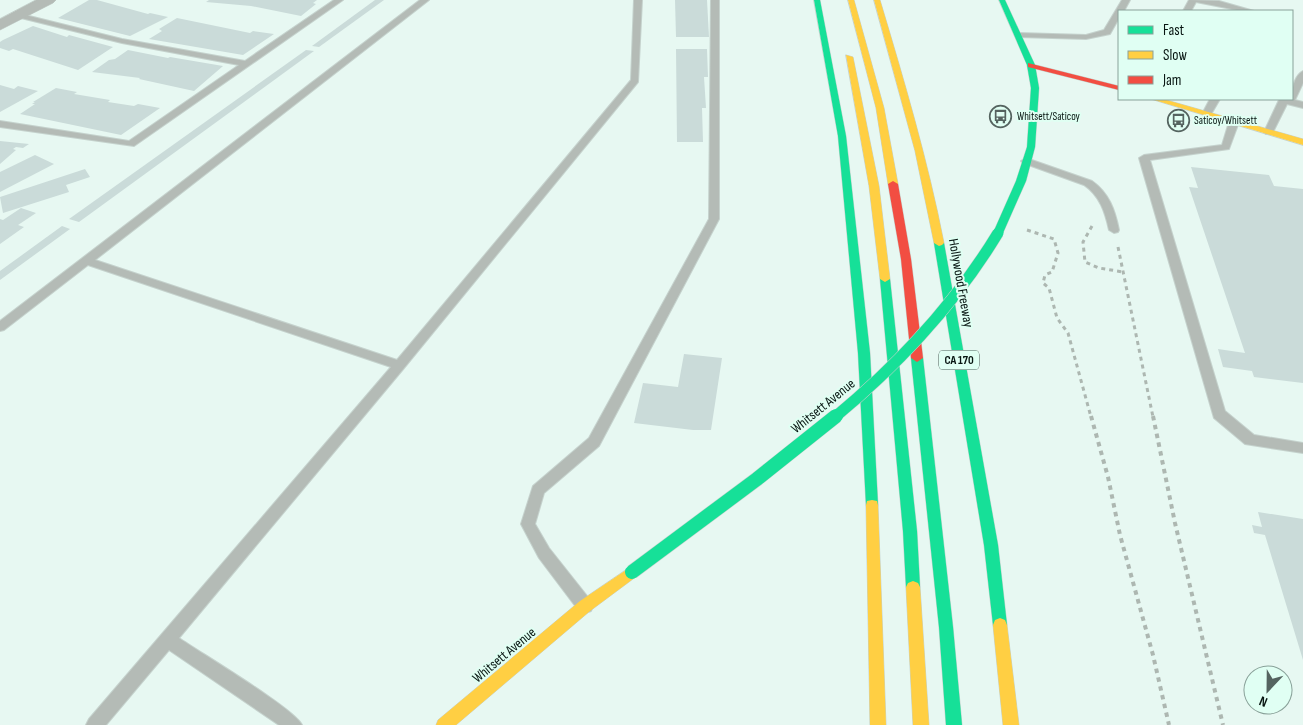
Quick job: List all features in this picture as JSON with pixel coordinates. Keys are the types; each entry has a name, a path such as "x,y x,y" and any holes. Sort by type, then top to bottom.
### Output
{"main road":[{"path":"818,0 842,136 864,353 871,479 878,725"},
{"path":"851,0 880,108 906,259 946,627 954,725"},
{"name":"Hollywood Freeway","path":"877,0 901,82 932,204 991,545 1011,725"},
{"name":"Whitsett Avenue","path":"444,725 585,606 800,445 865,391 937,320 963,289 982,263 1002,222 1021,181 1030,147 1035,88 1031,65 1002,0"},
{"path":"846,43 874,186 884,268 910,531 921,725"},
{"path":"1031,65 1118,88"},
{"path":"1158,100 1303,142"}],"street":[{"path":"0,25 48,0"}],"lane":[{"path":"0,124 131,144 339,0"},
{"path":"0,327 426,0"},
{"path":"95,725 400,366 635,80 638,0"},
{"path":"585,606 544,553 528,524 538,490 594,442 714,219 715,0"},
{"path":"1195,0 1219,3 1246,10"},
{"path":"1019,35 1086,37 1108,32 1118,14"},
{"path":"20,16 122,41 247,64"},
{"path":"1293,96 1303,74"},
{"path":"1207,114 1214,100"},
{"path":"1269,132 1284,100 1303,105"},
{"path":"1234,122 1226,147 1144,158 1219,414 1250,440 1303,448"},
{"path":"1026,161 1083,181 1096,188 1110,213 1114,230"},
{"path":"86,261 400,366"},
{"path":"167,640 273,710 292,725"}],"path":[{"path":"1002,222 1054,238 1058,253 1052,272 1045,274 1043,283 1049,288 1057,318 1068,333 1108,477 1120,536 1153,655 1169,725"},
{"path":"1114,230 1175,523 1224,725"},
{"path":"1083,242 1085,262 1099,268 1123,272"}],"building":[{"path":"89,0 97,0 148,14 168,17 130,36 58,18"},
{"path":"209,0 317,0 313,3 316,4 301,16 251,6 206,2"},
{"path":"375,0 384,0 319,47 312,46"},
{"path":"675,0 707,0 709,37 676,37"},
{"path":"177,18 250,33 253,31 274,34 243,55 149,39 162,31 159,29"},
{"path":"33,26 67,37 69,35 113,47 78,70 13,49 9,51 0,48 0,42 3,40"},
{"path":"676,49 707,49 708,77 704,77 706,108 702,108 703,142 677,142"},
{"path":"128,50 223,66 194,91 140,78 92,72"},
{"path":"306,50 314,51 79,222 69,219"},
{"path":"0,85 14,89 18,86 38,91 0,112"},
{"path":"56,88 77,92 74,94 110,100 108,102 160,108 121,135 20,114 35,104 32,104 35,102 33,102"},
{"path":"0,141 29,144 23,148 16,147 13,149 16,150 0,164"},
{"path":"35,155 54,164 0,192 0,172"},
{"path":"1191,167 1269,175 1274,186 1303,189 1303,383 1254,377 1252,371 1223,367 1218,349 1245,353 1189,187 1198,188"},
{"path":"85,169 90,177 66,185 69,192 3,213 0,197"},
{"path":"21,208 36,213 18,225 24,227 0,244 0,219 3,220"},
{"path":"62,226 70,229 0,280 0,271"},
{"path":"684,354 722,358 711,430 693,430 634,423 643,383 678,387"},
{"path":"1258,512 1303,519 1303,660 1265,535 1254,533 1252,525 1262,527"}],"traffic: fast":[{"path":"817,0 842,136 864,353 872,505"},
{"path":"998,233 1021,181 1031,147 1035,88 1031,65 1002,0"},
{"path":"632,572 798,447 877,380 956,297 998,233"},
{"path":"939,243 991,545 1000,625"},
{"path":"885,279 910,531 913,587"},
{"path":"917,358 946,627 954,725"}],"traffic: slow":[{"path":"851,0 880,108 893,184"},
{"path":"877,0 919,151 939,243"},
{"path":"849,57 874,186 885,279"},
{"path":"1158,100 1303,142"},
{"path":"872,505 878,725"},
{"path":"444,725 585,606 632,572"},
{"path":"913,587 921,725"},
{"path":"1000,625 1011,725"}],"traffic: jam":[{"path":"1031,65 1118,88"},
{"path":"893,184 906,259 917,358"}],"place":[{"name":"Whitsett/Saticoy","path":"1001,116"},
{"name":"Saticoy/Whitsett","path":"1178,120"}]}
